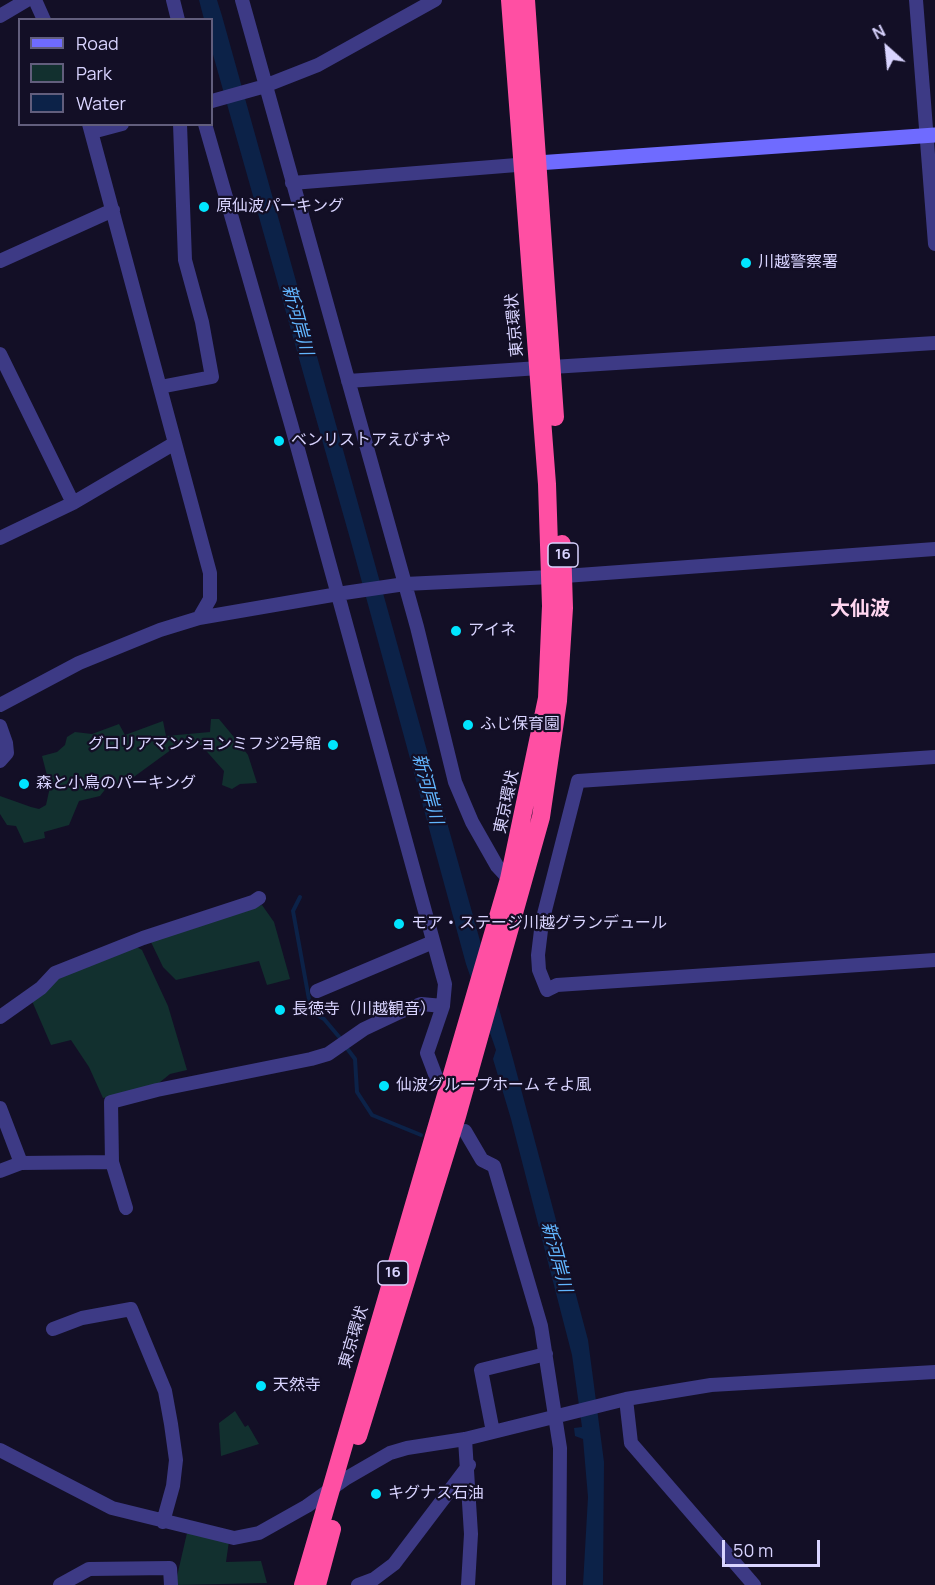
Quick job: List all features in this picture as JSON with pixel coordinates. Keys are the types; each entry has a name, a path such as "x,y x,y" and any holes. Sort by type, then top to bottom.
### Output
{"highway":[{"name":"東京環状","path":"303,1585 338,1484 464,1090 541,817 554,742 562,657 558,576 529,164 510,0"},
{"name":"東京環状","path":"526,0 529,164"},
{"name":"東京環状","path":"317,1585 358,1388 509,879 547,698 558,576"}],"street":[{"path":"0,16 27,0"},
{"path":"35,0 43,18"},
{"path":"173,0 178,18"},
{"path":"242,0 264,86 348,381 455,782 472,822 497,866 509,879"},
{"path":"213,101 264,86 318,65 435,0"},
{"path":"916,0 931,135 935,244"},
{"path":"106,126 91,128 210,573 210,599 199,618"},
{"path":"160,387 212,377 202,322 185,260 180,126"},
{"path":"206,126 340,594 445,984 443,1006 427,1053 438,1082"},
{"path":"292,183 931,135"},
{"path":"0,261 113,210"},
{"path":"348,381 935,343"},
{"path":"0,354 73,503"},
{"path":"0,538 73,503 175,442"},
{"path":"0,705 79,663 160,630 199,618 340,594 401,585 935,549"},
{"path":"0,726 7,753 0,761"},
{"path":"935,756 578,781 542,922 538,955 539,970 547,990 557,985 935,960"},
{"path":"0,1017 41,988 55,973 143,938 253,902 259,898"},
{"path":"316,991 433,942"},
{"path":"126,1208 112,1162 111,1102 191,1082 311,1059 328,1054 364,1029 400,1012 421,1004 443,1006"},
{"path":"0,1108 21,1163"},
{"path":"465,1131 482,1160 494,1163 536,1303 557,1417 560,1448 559,1585"},
{"path":"0,1171 21,1163 112,1162"},
{"path":"53,1329 82,1318 131,1309 165,1391 171,1424 176,1460 173,1486 163,1522"},
{"path":"493,1432 481,1370 546,1354"},
{"path":"0,1450 112,1508 234,1538 259,1533 390,1453 407,1448 465,1439 623,1400 711,1385 935,1372"},
{"path":"623,1400 631,1443 754,1585"},
{"path":"465,1439 469,1465 471,1534 468,1585"},
{"path":"358,1585 374,1580 394,1564 469,1465"},
{"path":"60,1585 89,1569 170,1568 171,1585"}],"green space":[{"path":"211,719 219,719 248,755 257,783 240,784 232,789 222,785 224,771 201,745 179,744 131,779 107,787 100,796 79,801 69,825 44,832 45,838 24,843 16,826 7,825 0,814 0,796 39,809 46,805 50,787 42,756 57,752 65,745 67,737 75,732 92,734 119,724 125,735 163,721 166,736 210,732"},
{"path":"262,905 274,922 290,979 267,985 259,961 176,980 163,967 150,940"},
{"path":"135,946 142,950 168,1006 187,1070 170,1074 154,1087 103,1098 89,1067 71,1040 51,1045 32,1001 59,977"},
{"path":"235,1411 245,1427 248,1425 259,1444 221,1456 219,1423"},
{"path":"187,1533 229,1541 226,1562 261,1561 267,1583 175,1585"}],"water":[{"name":"新河岸川","path":"199,0 217,0 513,1059 588,1340 604,1462 603,1585 583,1585 588,1497 583,1439 575,1436 574,1428 582,1427 572,1355 511,1119 493,1059 496,1050 466,964 351,542 213,55 213,18 204,18"}],"waterway":[{"path":"300,897 293,911 310,1005 314,1013 324,1019 340,1038"},
{"path":"346,1047 355,1059 357,1092 372,1115 421,1135"}],"place":[{"name":"原仙波パーキング","path":"204,207"},
{"name":"川越警察署","path":"746,263"},
{"name":"ベンリストアえびすや","path":"279,441"},
{"name":"アイネ","path":"456,631"},
{"name":"ふじ保育園","path":"468,725"},
{"name":"グロリアマンションミフジ2号館","path":"333,745"},
{"name":"森と小鳥のパーキング","path":"24,784"},
{"name":"モア・ステージ川越グランデュール","path":"399,924"},
{"name":"長徳寺（川越観音）","path":"280,1010"},
{"name":"仙波グループホーム そよ風","path":"384,1086"},
{"name":"天然寺","path":"261,1386"},
{"name":"キグナス石油","path":"376,1494"}],"district":[{"name":"大仙波","path":"860,609"}]}
